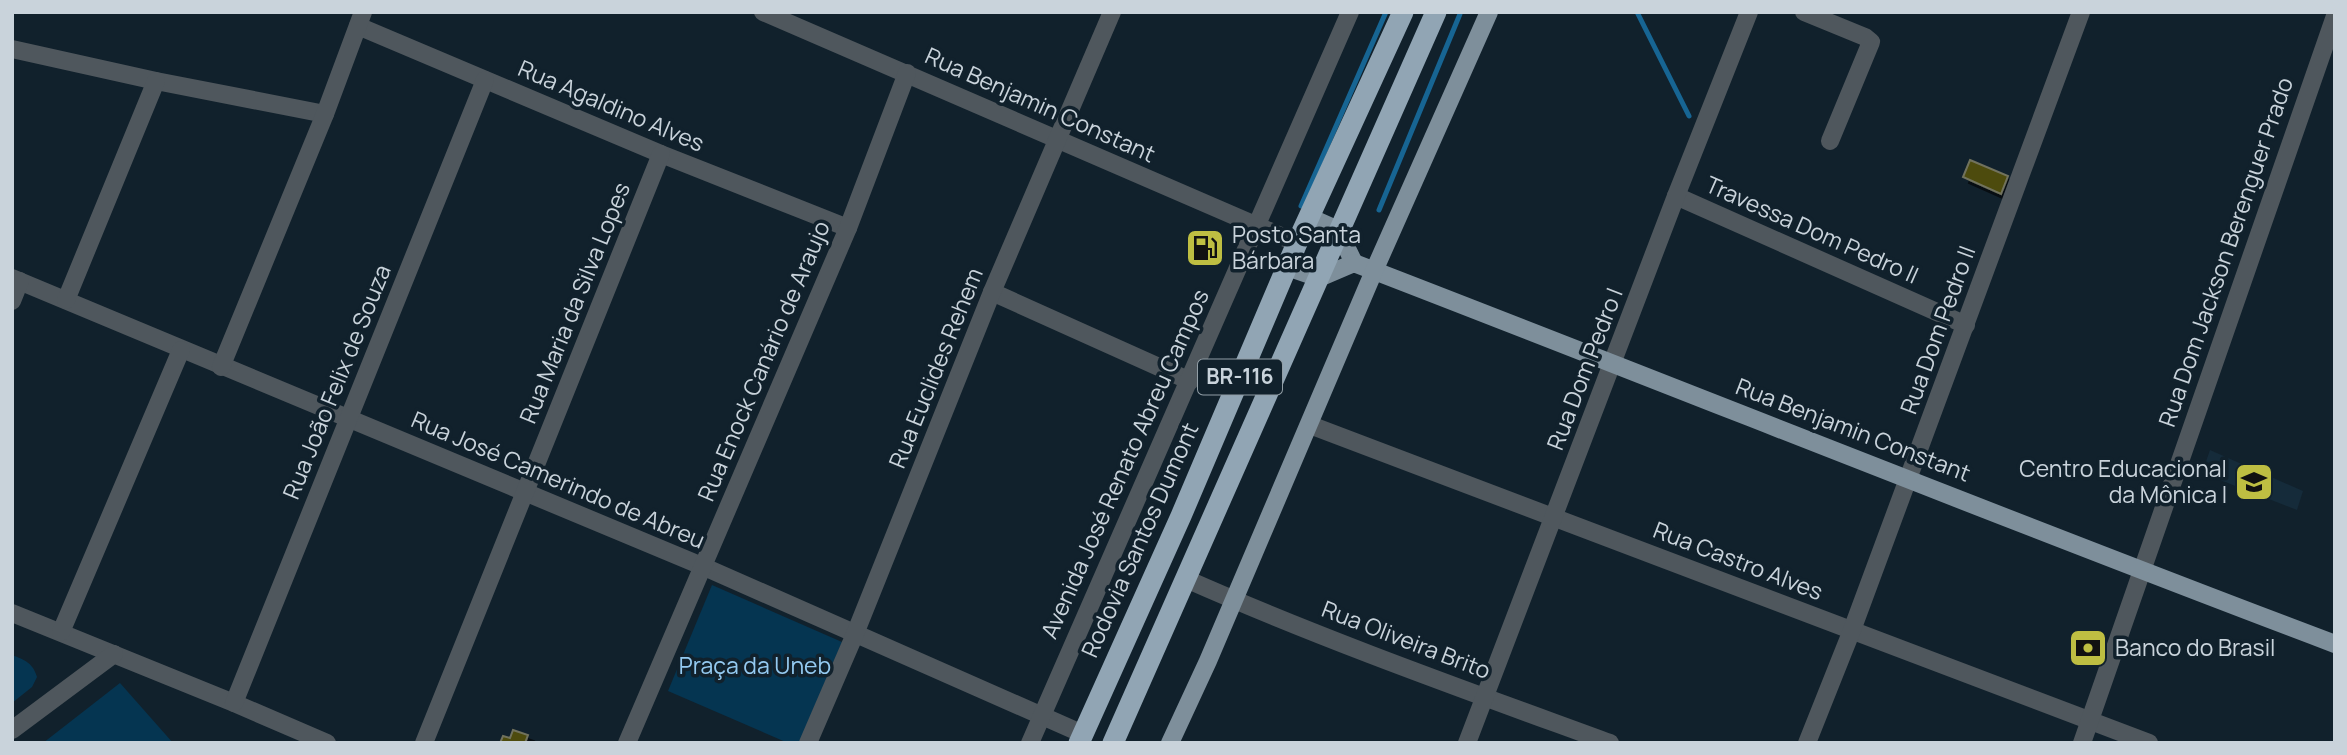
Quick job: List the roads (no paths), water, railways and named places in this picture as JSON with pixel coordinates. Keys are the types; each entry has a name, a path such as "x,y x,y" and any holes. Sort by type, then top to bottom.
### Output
{"highway":[{"name":"Rodovia Santos Dumont","path":"1081,738 1181,516 1297,243 1404,12"},
{"name":"BR-116","path":"1118,741 1338,230 1436,12"}],"main road":[{"path":"1170,743 1489,12"},
{"path":"1287,267 1319,278 1354,263 1338,230 1309,217"},
{"name":"Rua Benjamin Constant","path":"1354,263 1613,362 2141,571 2335,644"}],"street":[{"name":"Rua Benjamin Constant","path":"763,12 1297,243"},
{"name":"Rua Euclides Rehem","path":"808,743 855,634 992,292 1112,12"},
{"name":"Avenida José Renato Abreu Campos","path":"1030,743 1350,12"},
{"name":"Rua Dom Pedro I","path":"1468,743 1676,196 1749,12"},
{"path":"1804,12 1865,37 1871,42 1830,141"},
{"name":"Rua Dom Pedro II","path":"1807,743 1966,326 2081,12"},
{"name":"Rua Dom Jackson Berenguer Prado","path":"2081,743 2335,16"},
{"path":"222,367 325,114 360,19"},
{"name":"Rua Agaldino Alves","path":"360,19 485,80 848,228"},
{"path":"12,49 325,114"},
{"name":"Rua Enock Canário de Araujo","path":"627,743 848,228 907,73"},
{"name":"Rua João Felix de Souza","path":"234,703 485,80"},
{"path":"66,300 156,81"},
{"name":"Rua Maria da Silva Lopes","path":"424,743 661,154"},
{"name":"Travessa Dom Pedro II","path":"1676,196 1966,326"},
{"path":"12,301 16,280"},
{"name":"Rua José Camerindo de Abreu","path":"16,280 702,566 1041,716 1081,738"},
{"path":"992,292 1190,381"},
{"path":"61,632 181,350"},
{"name":"Rua Castro Alves","path":"1310,425 2149,743"},
{"name":"Rua Oliveira Brito","path":"1186,579 1486,698 1610,743"},
{"path":"12,613 327,743"},
{"path":"12,730 114,654"}],"waterway":[{"path":"1301,206 1386,12"},
{"path":"1637,12 1689,116"},
{"path":"1379,210 1460,14"}],"place":[{"name":"Posto Santa Bárbara","path":"1205,248"},
{"name":"Centro Educacional da Mônica I","path":"2254,482"},
{"name":"Banco do Brasil","path":"2088,648"}],"park label":[{"name":"Praça da Uneb","path":"755,666"}]}
